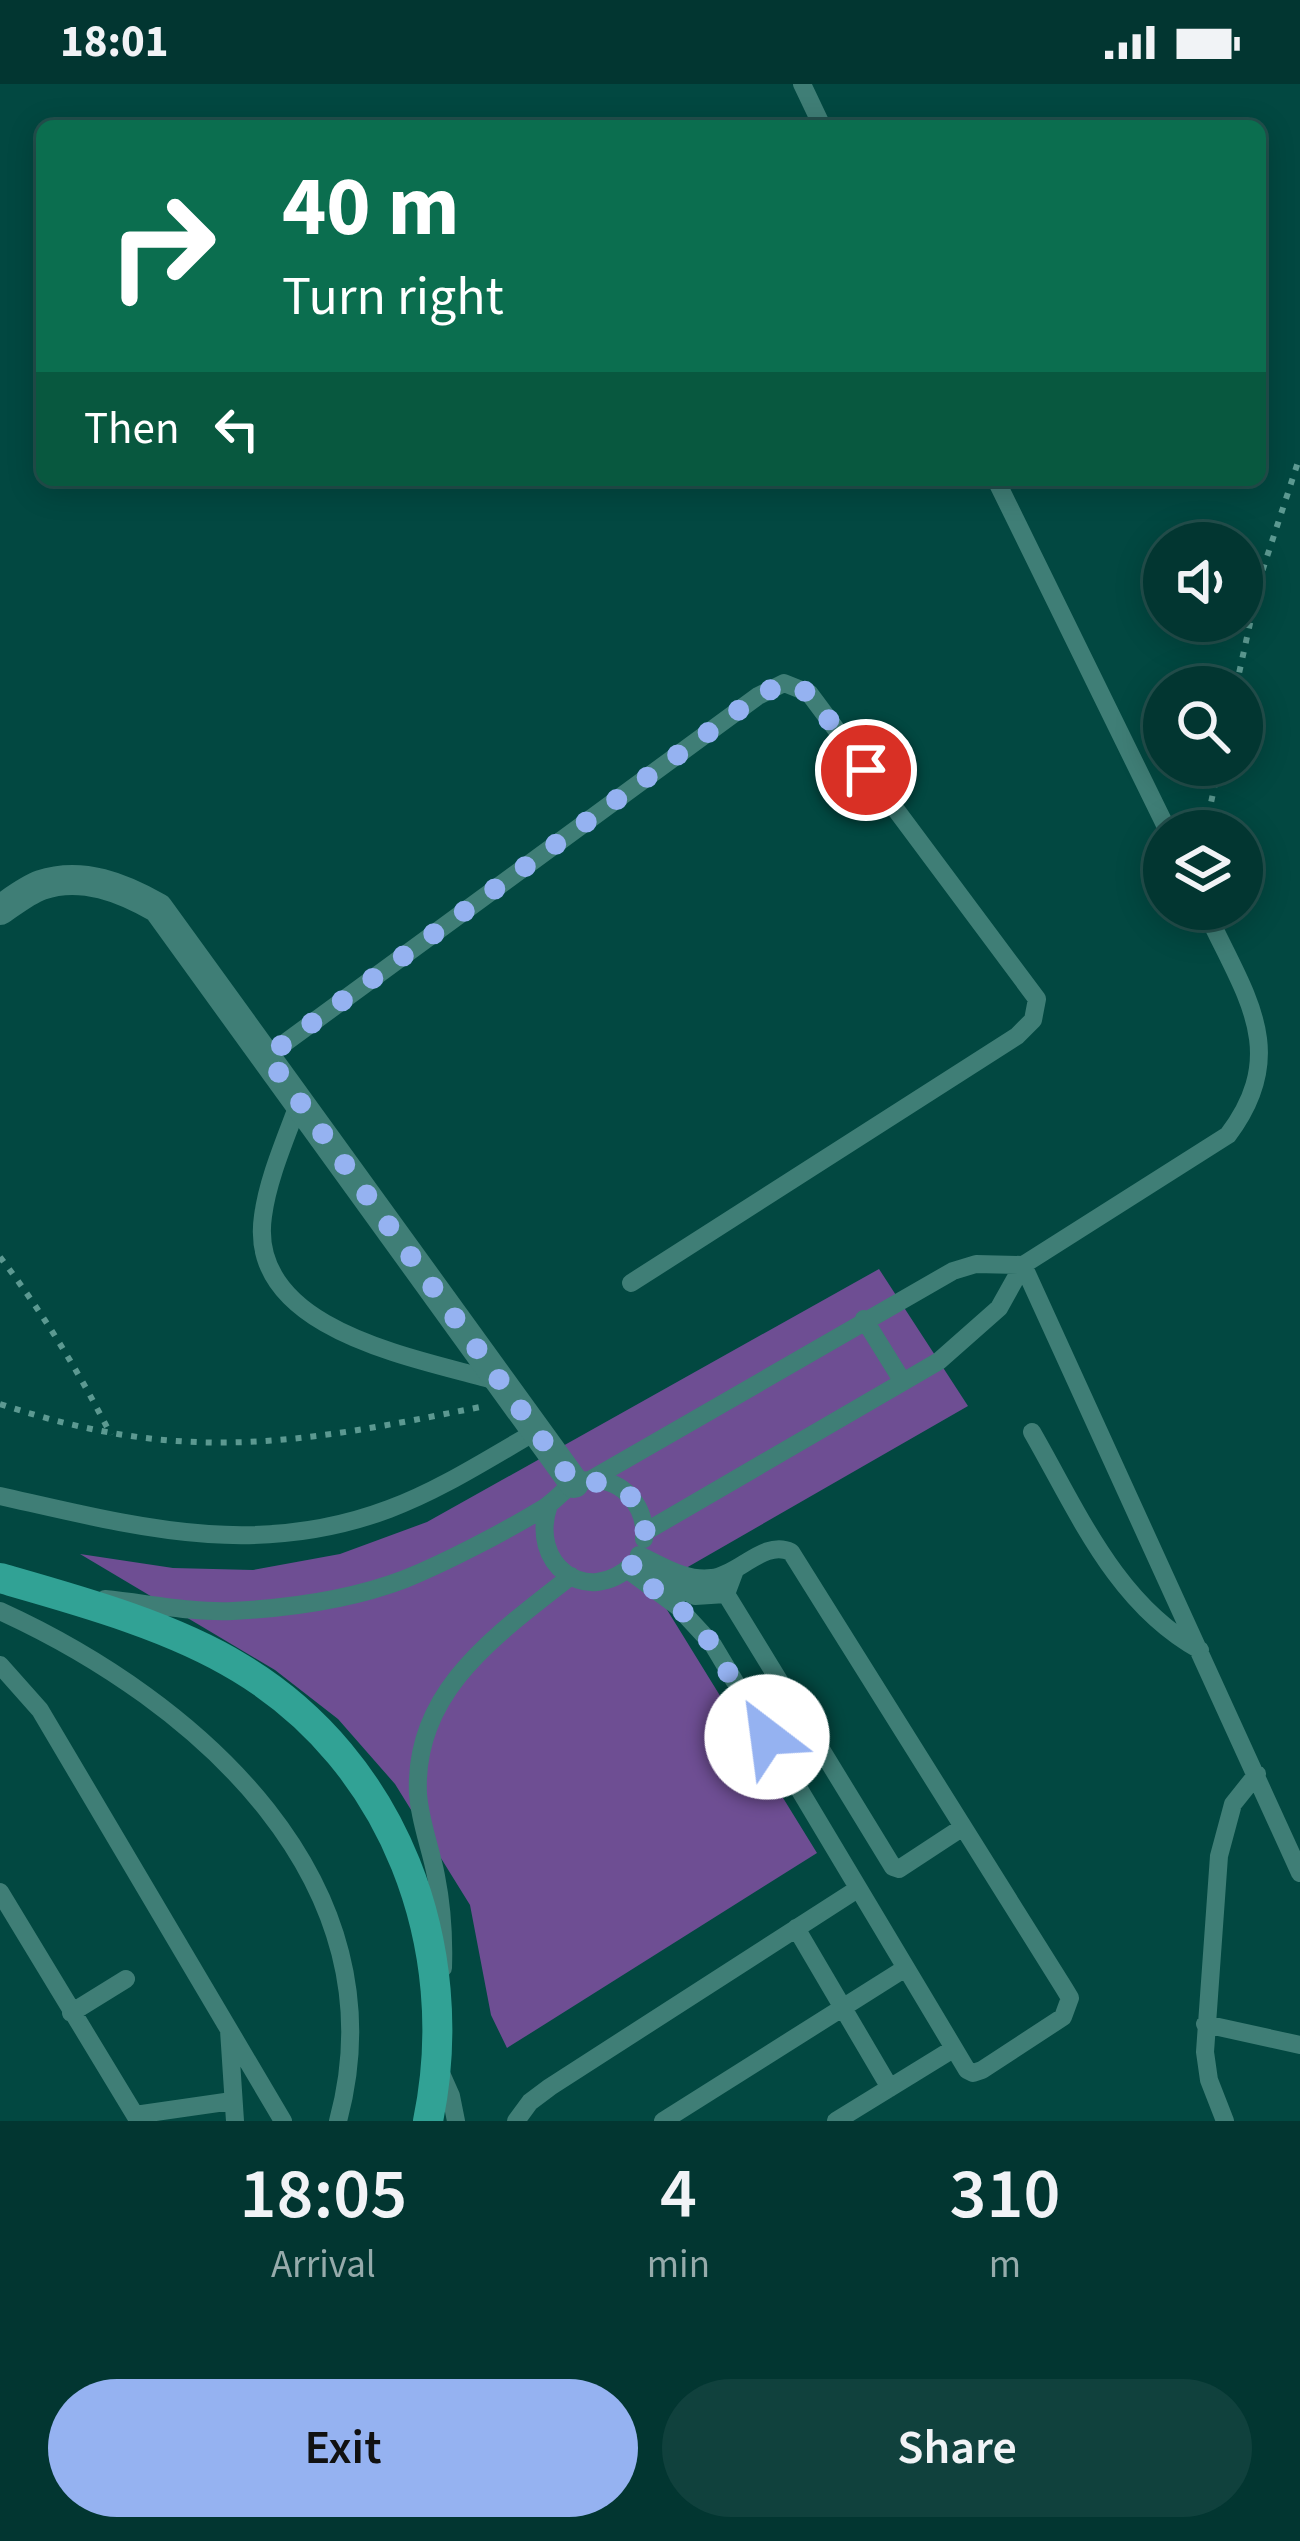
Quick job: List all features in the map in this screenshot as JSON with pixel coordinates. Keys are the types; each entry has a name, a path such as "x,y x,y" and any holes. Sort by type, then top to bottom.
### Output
{"street":[{"path":"0,910 40,885 79,880 120,886 158,908 504,1391 582,1482"},
{"path":"0,1578 197,1645 239,1666 278,1693 345,1758 373,1796 414,1881 426,1926 437,2014 428,2121"}],"lane":[{"path":"802,84 819,120"},
{"path":"999,486 1158,810"},
{"path":"267,1056 758,696 784,683 809,693 1037,999 1033,1020 1017,1036 631,1283"},
{"path":"645,1532 939,1361 982,1326 1006,1298 1023,1265 1228,1136 1248,1108 1259,1077 1260,1044 1214,930"},
{"path":"299,1102 262,1216 266,1259 277,1278 314,1319 339,1333 504,1391"},
{"path":"55,1594 231,1611 356,1594 406,1579 549,1505 953,1270 976,1264 1023,1265"},
{"path":"1023,1265 1300,1873"},
{"path":"864,1319 903,1382"},
{"path":"0,1496 166,1532 272,1536 313,1531 391,1508 535,1432"},
{"path":"1032,1432 1130,1595 1173,1635 1200,1650"},
{"path":"549,1505 543,1537 557,1567 571,1576 600,1582 633,1563 645,1532 635,1500 622,1488 582,1482"},
{"path":"772,1549 791,1552 1070,1998 1063,2017 982,2070 967,2070 713,1645 633,1563 710,1579 772,1549"},
{"path":"633,1563 685,1593 726,1594"},
{"path":"726,1594 735,1570"},
{"path":"437,2014 444,1943 418,1794 421,1750 435,1708 458,1671 571,1576"},
{"path":"726,1594 893,1867 899,1869 963,1827"},
{"path":"0,1611 86,1655 153,1702 200,1742 282,1827 313,1874 335,1925 348,1980 352,2036 338,2121"},
{"path":"0,1665 40,1710 283,2121"},
{"path":"1225,2121 1209,2080 1205,2024 1224,1830 1233,1804 1257,1774"},
{"path":"515,2121 550,2086 856,1890"},
{"path":"0,1892 135,2115 234,2111 228,2024"},
{"path":"796,1928 890,2088"},
{"path":"663,2121 904,1969"},
{"path":"71,2013 126,1978"},
{"path":"1205,2024 1300,2045"},
{"path":"836,2121 952,2050"},
{"path":"434,2061 452,2096 456,2121"}],"path":[{"path":"1241,666 1261,578 1300,456"},
{"path":"0,1257 38,1306 111,1436"},
{"path":"0,1404 111,1436 238,1445 302,1441 504,1391"}],"shaded area":[{"path":"879,1269 968,1406 653,1587 817,1853 507,2048 491,2015 470,1905 395,1784 338,1719 275,1670 80,1554 173,1568 253,1570 340,1554 427,1522"}],"route":[{"path":"767,1737 703,1631 628,1570 639,1555 645,1532 635,1500 607,1481 574,1484 267,1056 758,696 784,683 809,693 866,770"}]}
